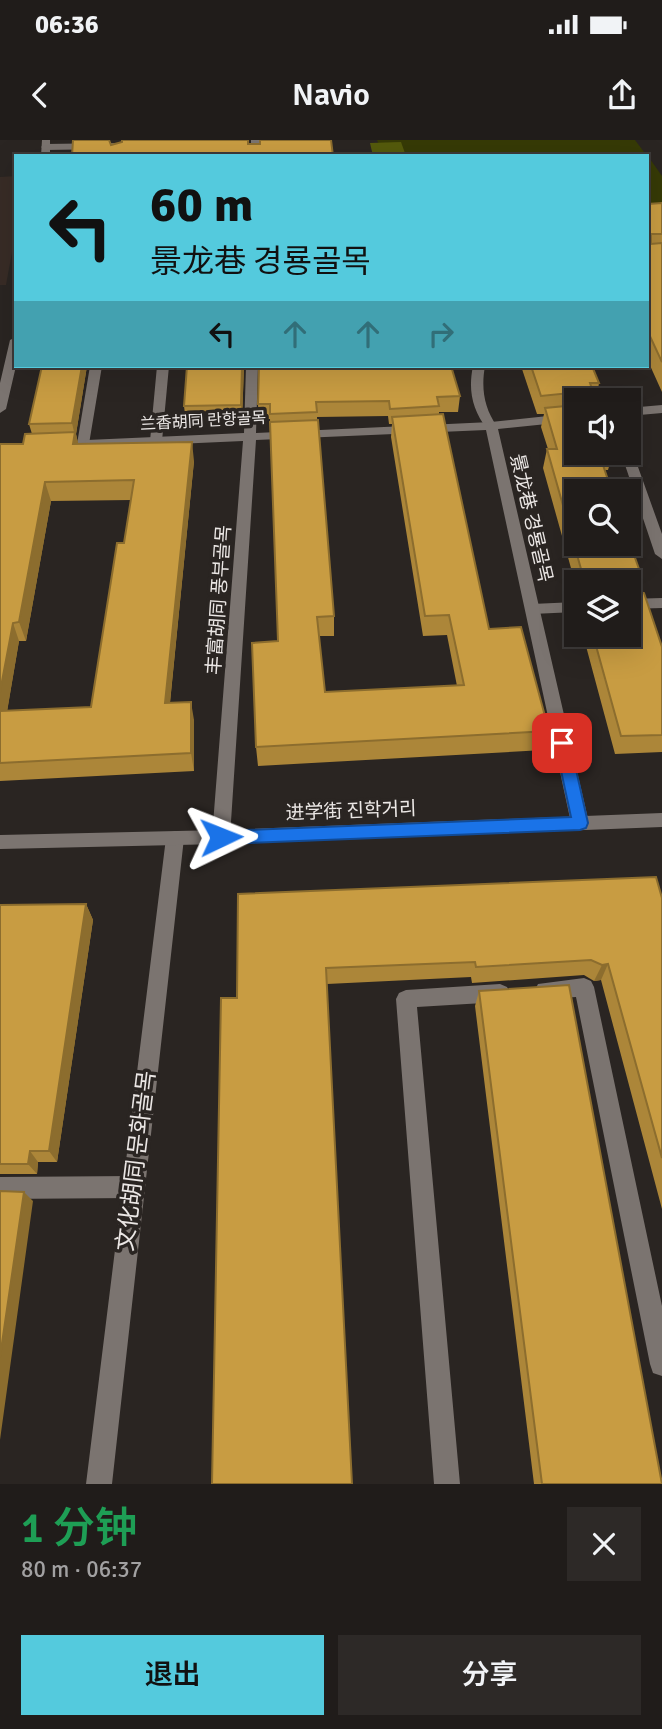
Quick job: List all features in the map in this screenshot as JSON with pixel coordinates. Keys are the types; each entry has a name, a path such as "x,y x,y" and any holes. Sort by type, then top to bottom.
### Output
{"street":[{"path":"45,146 107,140"},
{"path":"45,146 117,146 117,154"},
{"path":"0,409 14,349"},
{"name":"兰香胡同 란향골목","path":"95,368 76,445 491,426 564,418"},
{"path":"156,441 163,368"},
{"name":"丰富胡同 풍부골목","path":"221,837 250,437 252,368"},
{"name":"景龙巷 경룡골목","path":"478,368 475,380 482,415 491,426 580,823"},
{"path":"641,411 662,409"},
{"path":"631,465 662,553"},
{"path":"641,604 662,603"},
{"path":"532,609 564,608"},
{"name":"进学街 진학거리","path":"0,842 221,837 662,820"},
{"name":"文化胡同 문화골목","path":"99,1484 175,838"},
{"path":"447,1484 406,999 584,987 662,1364"},
{"path":"0,1188 133,1187"}],"shaded area":[{"path":"14,176 14,242 6,285 0,285 0,177"}],"green space":[{"path":"377,140 635,140 646,154 382,154"},
{"path":"401,142 405,154 373,154 370,143"},
{"path":"649,157 662,176 662,216 649,217"}],"building":[{"path":"73,140 109,140 111,145 122,140 248,140 248,144 260,144 260,140 331,140 333,154 72,154"},
{"path":"662,203 662,234 651,234 651,244 662,243 662,362 649,334 649,204"},
{"path":"42,368 82,368 72,423 29,424"},
{"path":"187,368 242,368 241,405 184,406"},
{"path":"259,368 452,368 460,396 437,397 439,406 390,409 389,401 316,402 317,412 270,414 270,404 258,404"},
{"path":"532,368 593,368 599,383 590,383 592,388 564,388 564,394 541,396"},
{"path":"564,406 564,465 603,465 608,479 564,479 564,509 547,449 557,449 545,408"},
{"path":"443,414 489,629 521,627 549,731 256,747 252,643 278,641 270,422 318,420 334,616 317,617 325,692 464,685 449,615 425,616 392,417"},
{"path":"75,432 73,444 192,442 165,703 191,702 191,753 0,763 0,711 91,707 117,543 124,543 134,480 45,482 19,622 13,623 0,692 0,444 23,444 25,434"},
{"path":"577,556 634,556 639,569 636,570 581,570"},
{"path":"641,592 644,593 662,647 662,735 621,736 596,647 641,647"},
{"path":"656,877 662,898 662,1158 608,964 602,965 591,960 476,967 475,962 326,968 352,1484 212,1484 221,998 237,998 238,894"},
{"path":"86,904 49,1151 30,1151 28,1164 0,1164 0,905"},
{"path":"569,985 662,1484 542,1484 479,991"},
{"path":"0,1191 24,1192 0,1357"}],"route":[{"path":"221,837 580,823 562,743"}]}
